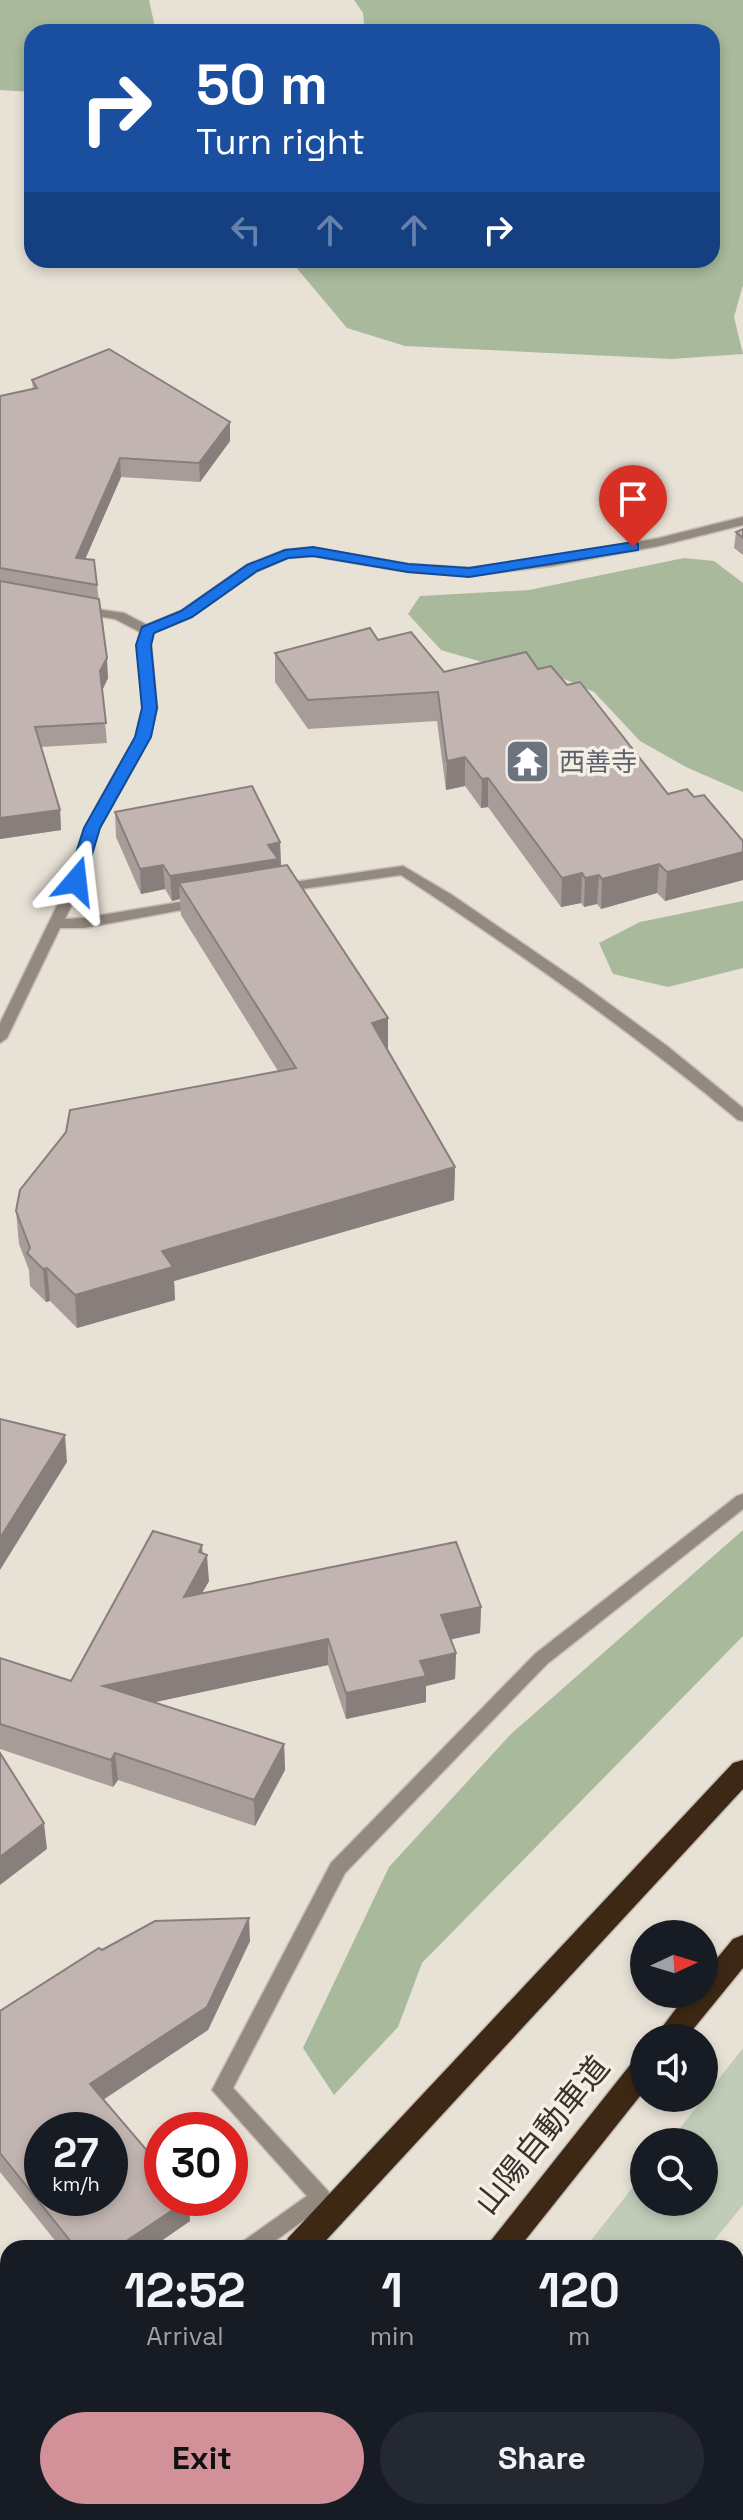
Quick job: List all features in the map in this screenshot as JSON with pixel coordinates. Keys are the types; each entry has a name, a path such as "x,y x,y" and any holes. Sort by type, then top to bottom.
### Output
{"highway":[{"path":"306,2240 743,1771"},
{"path":"680,2024 743,1947"},
{"name":"山陽自動車道","path":"506,2240 630,2086"}],"street":[{"path":"72,608 119,616 147,630 186,614 252,568 285,554 313,552 408,568 469,572 552,562 659,542 743,521"},
{"path":"0,1038 76,881 92,828 143,737 150,708 144,645 147,630"},
{"path":"270,890 403,870 532,953 684,1066 743,1116"},
{"path":"54,924 84,923 208,901"},
{"path":"260,2240 321,2197 222,2090 338,1868 541,1659 743,1500"}],"green space":[{"path":"0,0 149,0 154,24 24,24 24,92 0,90"},
{"path":"354,0 743,0 743,285 734,317 743,354 672,359 405,346 347,328 297,268 720,268 720,24 364,24 363,13"},
{"path":"684,558 714,561 743,583 743,792 686,767 640,741 594,692 534,666 482,662 441,650 408,614 420,596 529,590"},
{"path":"743,901 743,968 668,987 613,974 599,943 640,922"},
{"path":"743,1530 743,1636 422,1963 398,2027 334,2095 303,2048 389,1867 511,1734"},
{"path":"743,2048 743,2205 715,2240 591,2240 630,2191 630,2216 718,2216 718,2128 680,2128 693,2112 718,2112 718,2080"}],"building":[{"path":"109,349 230,422 199,463 120,458 76,558 94,560 97,585 0,568 0,396 37,388 32,380"},
{"path":"0,581 99,599 107,658 100,671 106,723 35,727 60,810 0,818"},
{"path":"370,628 378,640 411,632 444,672 526,652 538,669 551,666 567,685 580,682 668,794 687,789 694,797 704,795 743,841 743,852 667,872 659,864 602,879 599,875 585,878 582,873 562,878 488,778 482,779 465,757 447,761 438,692 308,700 275,653"},
{"path":"252,786 280,842 268,845 278,859 170,876 163,865 140,869 115,812"},
{"path":"287,865 388,1018 372,1023 455,1167 162,1251 173,1267 75,1295 27,1253 30,1248 16,1211 20,1190 66,1132 70,1110 296,1068 179,883"},
{"path":"0,1419 65,1435 0,1538"},
{"path":"153,1531 202,1545 199,1552 207,1555 184,1597 456,1542 481,1607 441,1615 456,1653 420,1661 426,1676 346,1693 328,1639 103,1686 284,1744 254,1800 115,1753 111,1760 0,1724 0,1658 71,1681"},
{"path":"0,1753 44,1823 0,1857"},
{"path":"249,1918 207,2007 90,2084 114,2112 24,2112 24,2183 0,2153 0,2011 99,1948 102,1950 155,1921"},
{"path":"128,2128 144,2147 144,2216 164,2216 128,2240 70,2240 50,2216 128,2216"}],"place":[{"name":"西善寺","path":"528,762"}],"route":[{"path":"76,881 92,828 143,737 150,708 144,645 147,630 186,614 252,568 285,554 313,552 408,568 469,572 552,562 633,547"}]}
